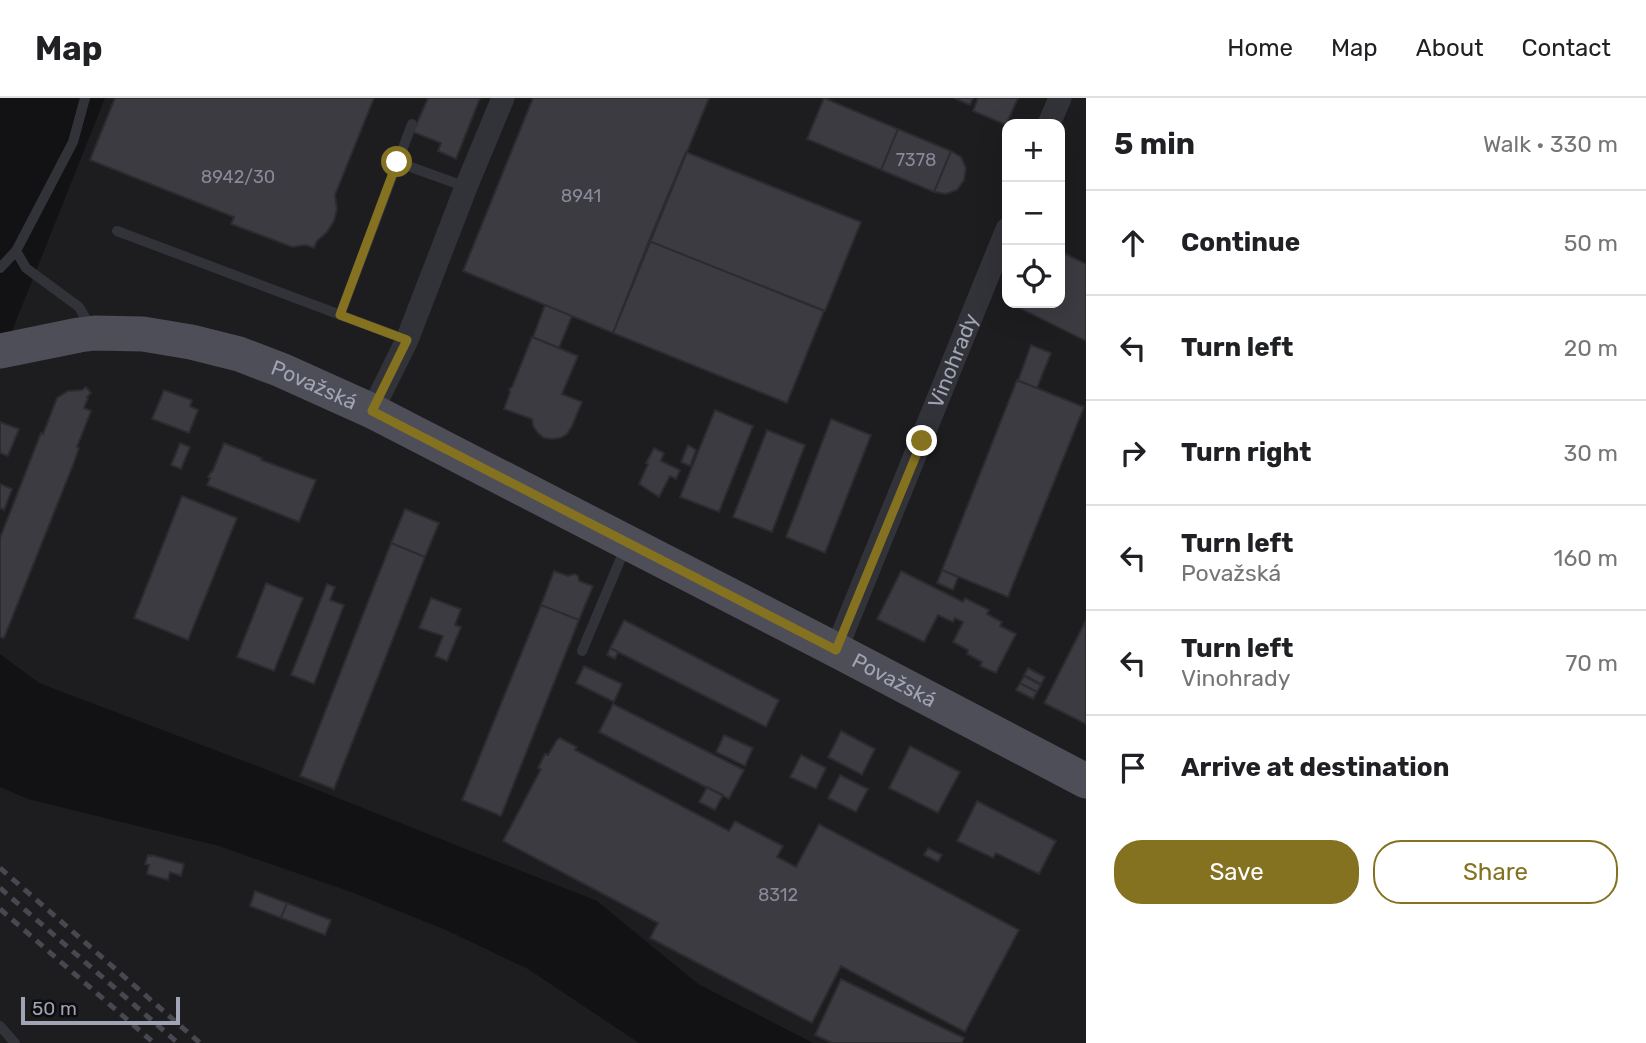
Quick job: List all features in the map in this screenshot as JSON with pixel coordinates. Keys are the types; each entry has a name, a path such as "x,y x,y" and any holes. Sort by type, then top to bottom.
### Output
{"main road":[{"name":"Považská","path":"0,351 95,333 143,334 191,342 281,370 372,411 1086,781"}],"street":[{"path":"372,411 407,340 503,98"},
{"path":"1051,119 1060,98"},
{"name":"Vinohrady","path":"836,650 1002,241"}],"lane":[{"path":"0,268 16,251 72,142 85,98"},
{"path":"340,315 412,124"},
{"path":"397,162 466,187"},
{"path":"117,231 407,340"},
{"path":"16,251 26,268 79,307 95,333"},
{"path":"582,651 628,543"},
{"path":"0,1026 15,1043"}],"shaded area":[{"path":"105,98 1086,98 1086,1043 813,1043 698,984 597,901 39,683 0,654 0,361"},
{"path":"0,787 28,799 219,846 354,893 446,930 528,969 639,1043 0,1043"}],"building":[{"path":"115,98 374,98 335,195 337,209 334,221 314,248 306,245 292,247 231,224 234,217 90,160"},
{"path":"428,98 480,98 456,159 438,151 441,143 413,132"},
{"path":"533,98 709,98 613,333 463,271"},
{"path":"824,98 898,129 881,170 807,139"},
{"path":"954,98 973,98 970,105"},
{"path":"978,98 1018,98 1009,119 1002,119 1002,123 973,111"},
{"path":"898,129 951,151 934,192 881,170"},
{"path":"951,151 961,157 966,168 964,180 957,190 946,194 934,192"},
{"path":"686,152 861,222 825,311 649,241"},
{"path":"649,241 824,311 787,403 613,333"},
{"path":"1065,254 1086,264 1086,341 1019,308 1065,308"},
{"path":"545,305 572,316 559,348 533,337"},
{"path":"532,337 578,356 562,394 582,402 572,426 567,434 560,438 544,438 533,426 532,419 504,409 509,389"},
{"path":"1031,345 1051,353 1037,388 1018,381"},
{"path":"1017,380 1084,407 1008,597 942,570"},
{"path":"86,387 91,393 84,408 91,411 77,447 79,448 4,638 0,637 0,538 57,398 68,391"},
{"path":"164,390 192,400 190,406 198,410 189,433 152,419"},
{"path":"715,410 753,426 719,512 680,497"},
{"path":"831,419 871,435 825,553 786,537"},
{"path":"0,422 19,429 8,456 0,453"},
{"path":"767,430 805,445 772,532 733,517"},
{"path":"180,443 190,447 181,469 171,465"},
{"path":"224,443 316,480 299,522 207,485"},
{"path":"688,445 696,450 690,466 681,462"},
{"path":"654,448 664,453 661,461 680,470 676,479 670,476 659,497 639,484"},
{"path":"0,484 12,489 4,510 0,508"},
{"path":"182,496 237,518 188,640 134,618"},
{"path":"405,509 439,523 425,557 391,543"},
{"path":"391,543 425,557 334,789 300,776"},
{"path":"942,570 958,577 953,590 937,583"},
{"path":"554,571 568,576 575,574 579,581 593,586 579,620 541,605"},
{"path":"901,571 963,602 965,598 989,610 987,614 1002,622 1000,626 1016,634 996,673 980,666 982,662 953,642 963,622 955,618 953,622 938,615 924,642 877,619"},
{"path":"266,583 303,598 274,671 237,657"},
{"path":"327,584 335,587 330,600 344,605 314,684 291,675"},
{"path":"431,598 461,609 455,625 461,627 447,661 435,656 443,636 419,628"},
{"path":"541,605 579,620 501,816 462,800"},
{"path":"624,620 779,700 766,727 610,648"},
{"path":"1086,620 1086,724 1044,703"},
{"path":"610,648 618,652 615,659 607,655"},
{"path":"584,666 622,684 614,702 576,683"},
{"path":"1028,668 1045,677 1041,684 1024,675"},
{"path":"1024,676 1041,685 1037,692 1020,683"},
{"path":"1020,683 1037,692 1033,699 1016,690"},
{"path":"613,704 744,770 729,799 599,732"},
{"path":"841,731 875,749 862,775 828,757"},
{"path":"724,735 753,748 745,766 716,752"},
{"path":"560,738 577,747 575,750 729,831 735,821 783,846 777,857 796,867 819,824 1019,930 965,1032 841,966 812,1023 650,938 658,923 503,841 541,769 538,768 545,754 548,755"},
{"path":"910,746 960,772 938,813 889,788"},
{"path":"801,755 826,768 816,789 790,777"},
{"path":"840,775 868,789 856,812 828,798"},
{"path":"707,787 723,795 715,810 699,802"},
{"path":"977,801 1056,841 1039,874 996,853 993,858 957,841"},
{"path":"928,848 942,855 938,862 924,855"},
{"path":"148,855 184,864 181,876 170,872 168,880 147,874 149,865 145,864"},
{"path":"255,891 287,903 281,918 250,906"},
{"path":"287,903 331,920 325,935 281,918"},
{"path":"841,979 964,1038 962,1043 832,1043 815,1035"}],"railway":[{"path":"0,868 200,1043"},
{"path":"0,888 178,1043"},
{"path":"0,909 154,1043"}],"route":[{"path":"397,162 340,315 407,340 372,411 836,650 922,441"}]}
